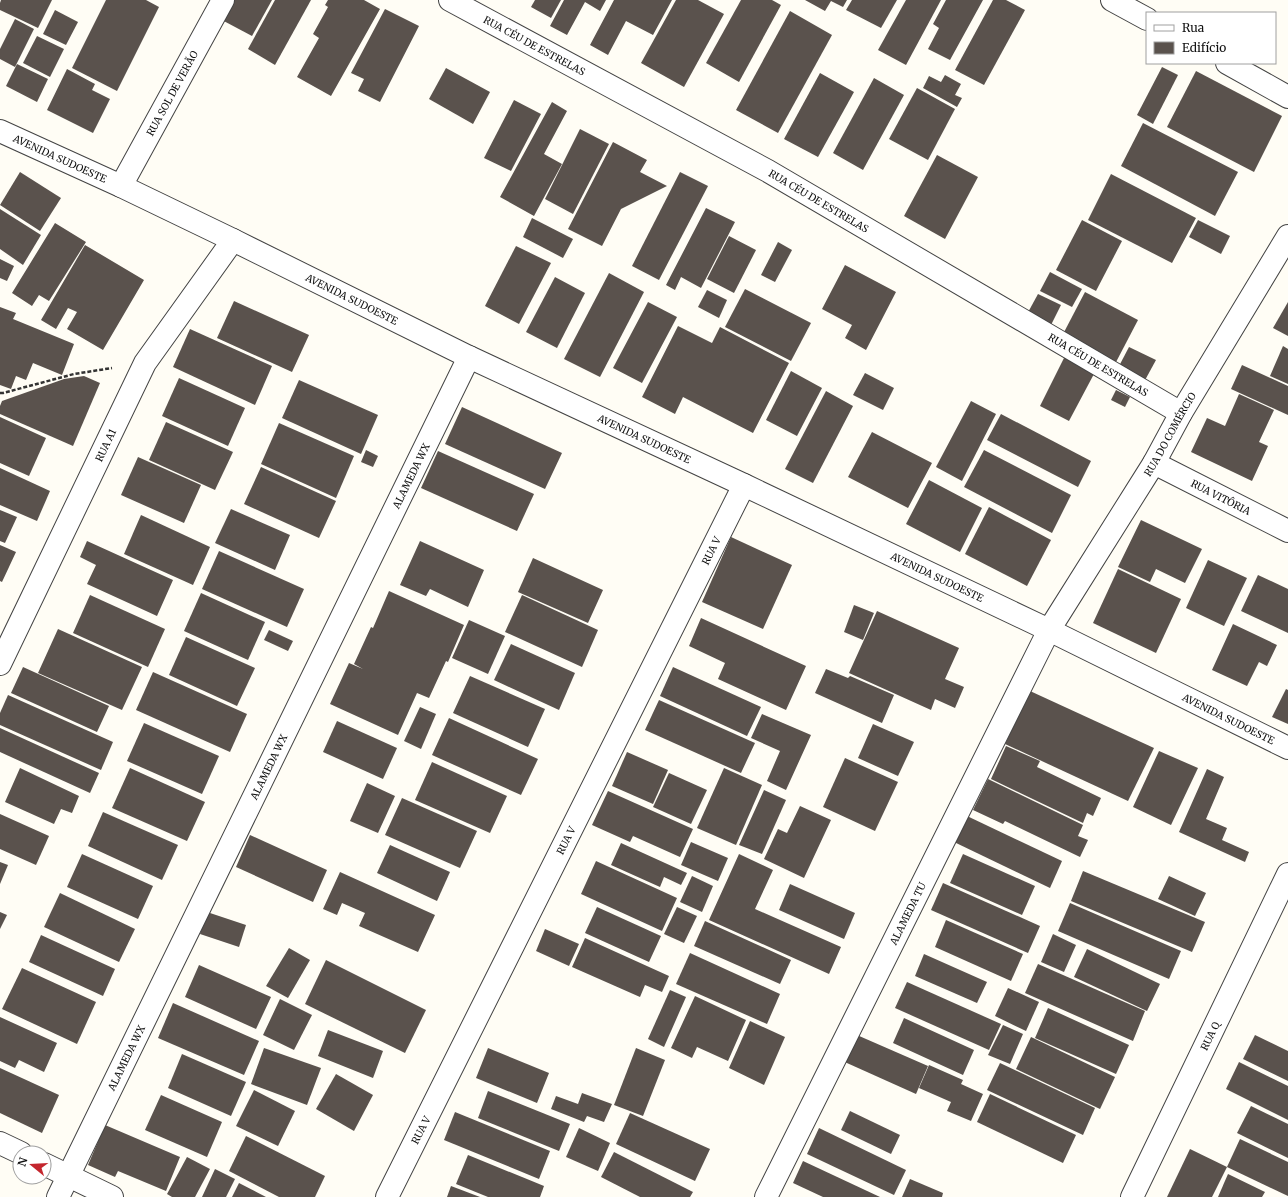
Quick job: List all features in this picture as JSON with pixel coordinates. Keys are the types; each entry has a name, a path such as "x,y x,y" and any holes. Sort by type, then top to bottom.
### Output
{"street":[{"name":"RUA SOL DE VERÃO","path":"121,186 223,0"},
{"name":"RUA CÉU DE ESTRELAS","path":"450,0 768,171 1181,414"},
{"path":"1112,0 1146,18"},
{"path":"1229,64 1288,97"},
{"name":"AVENIDA SUDOESTE","path":"1,134 121,186 469,357 744,485 1049,630 1288,748"},
{"name":"RUA DO COMÉRCIO","path":"1049,630 1154,463 1181,414 1288,236"},
{"name":"RUA A1","path":"0,664 145,363 233,240"},
{"name":"ALAMEDA WX","path":"58,1197 469,357"},
{"name":"RUA VITÔRIA","path":"1154,463 1288,531"},
{"name":"RUA V","path":"387,1197 744,485"},
{"name":"ALAMEDA TU","path":"766,1197 1049,630"},
{"name":"RUA Q","path":"1132,1197 1288,874"},
{"path":"0,1143 12,1149"},
{"path":"52,1168 112,1197"}],"path":[{"path":"0,393 74,374 145,363"}],"building":[{"path":"1,0 52,0 38,28 0,10"},
{"path":"106,0 146,0 159,7 117,91 72,68"},
{"path":"231,0 272,0 252,36 220,19"},
{"path":"275,0 311,0 275,65 248,49"},
{"path":"328,0 364,0 380,9 331,96 297,77 319,38 313,34 328,7 325,5"},
{"path":"535,0 561,0 551,18 531,7"},
{"path":"564,0 606,0 600,11 585,2 567,35 550,26"},
{"path":"614,0 672,0 653,35 626,21 608,55 590,45"},
{"path":"676,0 698,0 724,14 684,87 641,63"},
{"path":"741,0 772,0 781,5 739,82 706,63"},
{"path":"805,0 847,0 843,7 831,1 825,11"},
{"path":"852,0 897,0 881,28 846,10"},
{"path":"906,0 941,0 906,65 878,50"},
{"path":"946,0 983,0 950,60 928,49 939,28 933,24"},
{"path":"993,0 1006,0 1025,10 984,85 955,70"},
{"path":"385,9 419,26 380,102 358,91 364,79 351,73"},
{"path":"55,10 78,22 66,45 43,34"},
{"path":"790,11 832,35 778,133 736,110"},
{"path":"15,19 34,29 15,67 0,59 0,49"},
{"path":"37,36 64,49 50,77 23,63"},
{"path":"17,64 48,79 37,102 6,86"},
{"path":"1162,67 1178,75 1153,124 1137,115"},
{"path":"446,68 490,92 473,124 429,99"},
{"path":"67,69 95,84 92,90 110,99 93,133 47,110"},
{"path":"1196,71 1282,116 1254,172 1167,127"},
{"path":"820,73 854,92 818,157 784,139"},
{"path":"945,75 961,84 955,95 962,98 957,107 923,88 929,76 941,82"},
{"path":"874,78 904,95 863,170 833,153"},
{"path":"917,88 955,109 928,160 889,139"},
{"path":"514,100 541,114 511,171 484,158"},
{"path":"552,102 567,111 544,154 562,164 534,216 500,197"},
{"path":"1143,123 1238,172 1215,216 1121,166"},
{"path":"580,129 609,144 573,214 545,199"},
{"path":"613,142 647,160 640,172 667,186 621,209 602,246 568,229"},
{"path":"937,155 978,177 945,239 904,216"},
{"path":"20,172 61,198 40,231 0,205"},
{"path":"680,172 708,186 659,280 632,266"},
{"path":"1111,174 1196,218 1172,263 1088,220"},
{"path":"706,208 735,222 701,288 681,277 675,290 666,285"},
{"path":"0,209 41,235 23,265 0,249"},
{"path":"532,218 573,239 563,258 523,237"},
{"path":"1082,220 1122,241 1096,291 1056,270"},
{"path":"1198,220 1230,236 1221,254 1189,237"},
{"path":"55,223 86,242 49,301 39,295 32,306 12,293"},
{"path":"729,236 756,250 734,293 707,279"},
{"path":"778,242 792,250 775,282 761,275"},
{"path":"85,245 144,280 103,350 67,329 77,312 68,308 56,329 41,320"},
{"path":"516,246 551,263 519,324 485,306"},
{"path":"0,259 14,266 7,281 0,278"},
{"path":"845,265 896,292 866,350 845,338 852,325 822,309"},
{"path":"1050,272 1082,289 1072,307 1040,291"},
{"path":"609,273 644,292 600,377 564,359"},
{"path":"555,277 585,293 557,348 526,332"},
{"path":"745,289 811,323 791,361 725,327"},
{"path":"707,290 727,300 719,318 698,307"},
{"path":"1085,292 1138,320 1115,364 1062,336"},
{"path":"1038,294 1061,305 1049,329 1026,316"},
{"path":"234,301 309,335 292,372 217,338"},
{"path":"648,302 677,317 642,383 613,368"},
{"path":"1288,302 1288,336 1273,328"},
{"path":"0,307 16,313 13,319 74,344 62,375 33,363 26,380 16,376 11,389 0,385"},
{"path":"678,326 712,343 720,327 789,363 753,433 683,397 675,414 642,397"},
{"path":"190,329 272,366 255,405 173,367"},
{"path":"1283,346 1288,349 1288,384 1270,376"},
{"path":"1129,347 1156,360 1144,382 1118,368"},
{"path":"1065,356 1095,372 1069,421 1040,406"},
{"path":"1242,365 1288,386 1288,415 1231,389"},
{"path":"791,371 822,388 797,436 766,420"},
{"path":"865,373 894,388 883,410 853,395"},
{"path":"84,376 100,383 73,446 0,414 0,406 2,401 64,379"},
{"path":"179,378 245,408 228,446 162,416"},
{"path":"299,380 378,415 361,454 282,418"},
{"path":"1116,390 1130,397 1125,407 1111,400"},
{"path":"826,391 853,406 813,483 785,469"},
{"path":"1239,394 1274,410 1259,442 1268,446 1252,481 1191,452 1207,418 1225,426"},
{"path":"971,401 996,414 962,481 936,467"},
{"path":"462,407 562,453 545,489 445,444"},
{"path":"1001,414 1091,461 1078,487 987,440"},
{"path":"0,417 46,438 29,476 0,463"},
{"path":"166,422 233,452 215,490 149,460"},
{"path":"279,423 354,456 336,498 261,464"},
{"path":"872,432 932,463 908,508 848,477"},
{"path":"366,450 378,456 373,467 361,462"},
{"path":"984,450 1071,495 1052,533 964,487"},
{"path":"438,451 534,494 517,531 421,488"},
{"path":"138,457 201,485 184,523 121,495"},
{"path":"261,467 336,501 319,538 244,504"},
{"path":"0,468 50,491 37,521 0,505"},
{"path":"929,480 982,508 960,552 906,524"},
{"path":"989,507 1051,540 1027,586 965,554"},
{"path":"231,509 290,535 275,570 215,543"},
{"path":"0,510 17,517 5,543 0,541"},
{"path":"141,515 210,547 193,585 124,554"},
{"path":"1141,520 1202,549 1185,583 1156,569 1150,582 1118,567"},
{"path":"731,537 792,565 763,629 702,602"},
{"path":"87,541 173,580 157,616 87,584 96,565 80,557"},
{"path":"420,541 484,570 468,607 430,589 426,596 400,585"},
{"path":"0,545 16,552 2,582 0,581"},
{"path":"219,551 304,589 287,627 202,589"},
{"path":"533,558 603,590 588,623 518,592"},
{"path":"1208,560 1247,578 1224,626 1186,608"},
{"path":"1118,569 1181,599 1156,653 1093,623"},
{"path":"1258,575 1288,589 1288,633 1241,611"},
{"path":"389,591 464,625 448,662 446,661 429,698 417,693 398,735 330,704 349,663 363,669 354,664 371,627 373,628"},
{"path":"201,593 265,622 248,660 184,631"},
{"path":"90,595 165,629 148,667 73,633"},
{"path":"522,595 598,630 582,667 505,632"},
{"path":"854,605 874,613 863,640 844,632"},
{"path":"877,611 959,648 945,679 964,687 955,708 935,699 931,710 849,673"},
{"path":"701,618 806,666 786,710 718,679 725,663 689,646"},
{"path":"469,620 505,636 488,674 452,658"},
{"path":"1233,624 1277,645 1267,666 1259,662 1247,686 1212,670"},
{"path":"58,629 142,667 122,710 38,673"},
{"path":"269,630 293,641 288,651 264,640"},
{"path":"186,637 255,668 237,706 169,675"},
{"path":"511,644 575,673 559,710 494,680"},
{"path":"23,667 109,706 97,732 11,693"},
{"path":"673,667 761,707 747,736 660,696"},
{"path":"826,669 848,678 850,676 894,695 882,723 815,693"},
{"path":"153,672 247,714 230,752 136,710"},
{"path":"470,676 545,709 528,747 453,713"},
{"path":"1286,689 1288,690 1288,724 1272,717"},
{"path":"1030,691 1154,748 1128,801 1005,744"},
{"path":"8,695 113,742 101,770 0,725 0,713"},
{"path":"659,700 755,743 741,773 645,730"},
{"path":"420,707 436,714 421,749 404,741"},
{"path":"762,714 811,735 786,790 767,781 780,751 751,738"},
{"path":"449,718 538,759 521,795 432,755"},
{"path":"337,721 397,748 383,779 323,752"},
{"path":"144,723 219,756 202,794 127,761"},
{"path":"873,724 914,742 898,776 858,758"},
{"path":"0,728 99,773 90,793 0,752"},
{"path":"1006,746 1040,761 1037,767 1101,798 1093,816 1087,813 1083,823 991,779"},
{"path":"1159,751 1198,768 1171,825 1133,807"},
{"path":"627,752 668,770 653,804 612,786"},
{"path":"845,758 898,782 875,831 823,807"},
{"path":"432,762 507,796 490,833 415,800"},
{"path":"20,768 79,796 72,813 61,809 54,824 5,802"},
{"path":"130,768 205,802 187,841 112,808"},
{"path":"724,768 762,785 736,845 697,828"},
{"path":"1207,769 1224,777 1206,819 1227,828 1222,840 1249,852 1245,862 1179,832"},
{"path":"669,773 707,790 691,824 653,807"},
{"path":"988,779 1083,825 1078,836 1088,840 1080,857 1005,821 1003,824 973,810"},
{"path":"367,783 395,796 378,833 350,821"},
{"path":"764,790 786,800 762,854 739,845"},
{"path":"608,791 693,829 680,857 633,836 630,842 592,825"},
{"path":"402,798 477,831 460,868 385,835"},
{"path":"800,806 831,820 804,878 764,859 778,829 787,833"},
{"path":"103,812 178,845 162,880 88,846"},
{"path":"0,814 49,836 36,865 0,849"},
{"path":"967,816 1062,861 1050,888 954,842"},
{"path":"250,835 327,870 313,902 236,867"},
{"path":"691,842 728,858 718,881 681,865"},
{"path":"621,843 687,873 681,885 664,877 660,887 611,865"},
{"path":"390,845 450,872 437,901 377,873"},
{"path":"82,854 153,886 138,919 67,887"},
{"path":"739,854 773,870 755,909 841,947 829,974 709,920"},
{"path":"963,854 1035,886 1022,915 950,883"},
{"path":"596,861 677,898 662,931 581,894"},
{"path":"0,862 8,865 0,884"},
{"path":"1083,871 1205,922 1192,952 1071,901"},
{"path":"340,872 435,915 418,952 359,926 365,913 342,903 337,915 323,909"},
{"path":"692,876 713,886 702,912 680,902"},
{"path":"1169,876 1206,893 1195,916 1158,899"},
{"path":"943,883 1040,926 1028,953 931,910"},
{"path":"790,884 855,913 844,939 779,910"},
{"path":"60,893 135,929 119,962 44,927"},
{"path":"1070,903 1181,951 1169,979 1058,931"},
{"path":"597,907 661,936 649,962 585,933"},
{"path":"677,907 697,916 684,943 664,934"},
{"path":"0,912 7,915 0,929"},
{"path":"207,912 246,925 239,947 200,934"},
{"path":"946,920 1023,954 1011,981 935,947"},
{"path":"705,921 791,960 780,984 694,946"},
{"path":"545,929 579,944 569,966 536,951"},
{"path":"1053,934 1076,945 1064,972 1041,962"},
{"path":"41,935 115,969 103,996 29,962"},
{"path":"585,938 669,976 662,992 645,985 640,997 572,967"},
{"path":"289,948 310,960 288,998 266,986"},
{"path":"1087,949 1160,984 1147,1011 1074,977"},
{"path":"690,953 780,994 767,1024 676,984"},
{"path":"924,954 987,982 977,1003 915,976"},
{"path":"326,960 426,1010 405,1053 305,1004"},
{"path":"1038,964 1145,1011 1133,1041 1025,993"},
{"path":"199,965 271,997 256,1029 185,997"},
{"path":"22,968 96,1002 77,1044 2,1009"},
{"path":"907,982 1001,1024 989,1050 895,1008"},
{"path":"1008,988 1039,1002 1026,1031 995,1016"},
{"path":"670,990 686,997 664,1047 648,1039"},
{"path":"695,996 746,1020 728,1061 697,1047 692,1058 671,1048"},
{"path":"280,999 312,1015 294,1050 263,1035"},
{"path":"173,1003 259,1041 244,1075 158,1038"},
{"path":"1048,1008 1129,1045 1116,1074 1035,1038"},
{"path":"0,1017 57,1043 44,1072 19,1060 15,1068 0,1061"},
{"path":"904,1018 974,1050 963,1075 893,1043"},
{"path":"750,1021 785,1037 764,1085 729,1068"},
{"path":"1003,1025 1023,1034 1010,1064 988,1055"},
{"path":"328,1030 383,1051 373,1078 318,1056"},
{"path":"850,1032 928,1066 916,1094 838,1059"},
{"path":"1255,1035 1288,1051 1288,1081 1243,1059"},
{"path":"1031,1037 1115,1077 1100,1109 1016,1069"},
{"path":"264,1048 321,1068 307,1105 251,1084"},
{"path":"488,1048 549,1073 537,1103 476,1078"},
{"path":"636,1048 665,1060 643,1116 614,1105"},
{"path":"182,1054 246,1082 231,1116 168,1088"},
{"path":"1239,1062 1288,1086 1288,1120 1226,1089"},
{"path":"1000,1063 1095,1108 1083,1135 987,1090"},
{"path":"929,1065 963,1080 961,1084 983,1094 971,1121 947,1111 951,1102 919,1088"},
{"path":"0,1068 59,1095 42,1133 0,1113"},
{"path":"336,1074 373,1095 354,1131 316,1109"},
{"path":"254,1090 295,1111 278,1146 236,1126"},
{"path":"488,1091 570,1124 559,1151 478,1118"},
{"path":"582,1093 612,1104 604,1122 587,1116 584,1122 551,1109 556,1096 578,1104"},
{"path":"990,1094 1076,1135 1063,1163 977,1122"},
{"path":"161,1095 222,1122 207,1157 145,1130"},
{"path":"1251,1106 1288,1124 1288,1158 1237,1133"},
{"path":"850,1111 900,1135 891,1154 841,1130"},
{"path":"455,1112 550,1151 539,1179 444,1140"},
{"path":"630,1113 710,1149 695,1181 616,1144"},
{"path":"105,1125 180,1157 166,1191 118,1171 115,1177 88,1165"},
{"path":"579,1128 610,1143 598,1171 566,1157"},
{"path":"819,1128 906,1170 894,1195 807,1154"},
{"path":"246,1136 325,1176 315,1197 279,1197 229,1171"},
{"path":"1240,1139 1288,1162 1288,1196 1227,1167"},
{"path":"1190,1149 1227,1167 1212,1197 1167,1197"},
{"path":"614,1152 693,1192 690,1197 640,1197 601,1177"},
{"path":"468,1155 544,1186 540,1197 488,1197 456,1184"},
{"path":"187,1157 210,1169 195,1197 172,1197 167,1194"},
{"path":"803,1161 880,1197 823,1197 793,1183"},
{"path":"215,1169 235,1179 226,1197 202,1197"},
{"path":"1228,1174 1265,1192 1262,1197 1218,1197"},
{"path":"910,1179 943,1193 942,1197 902,1197"},
{"path":"239,1183 266,1197 232,1197"},
{"path":"451,1186 480,1197 447,1197"}]}
